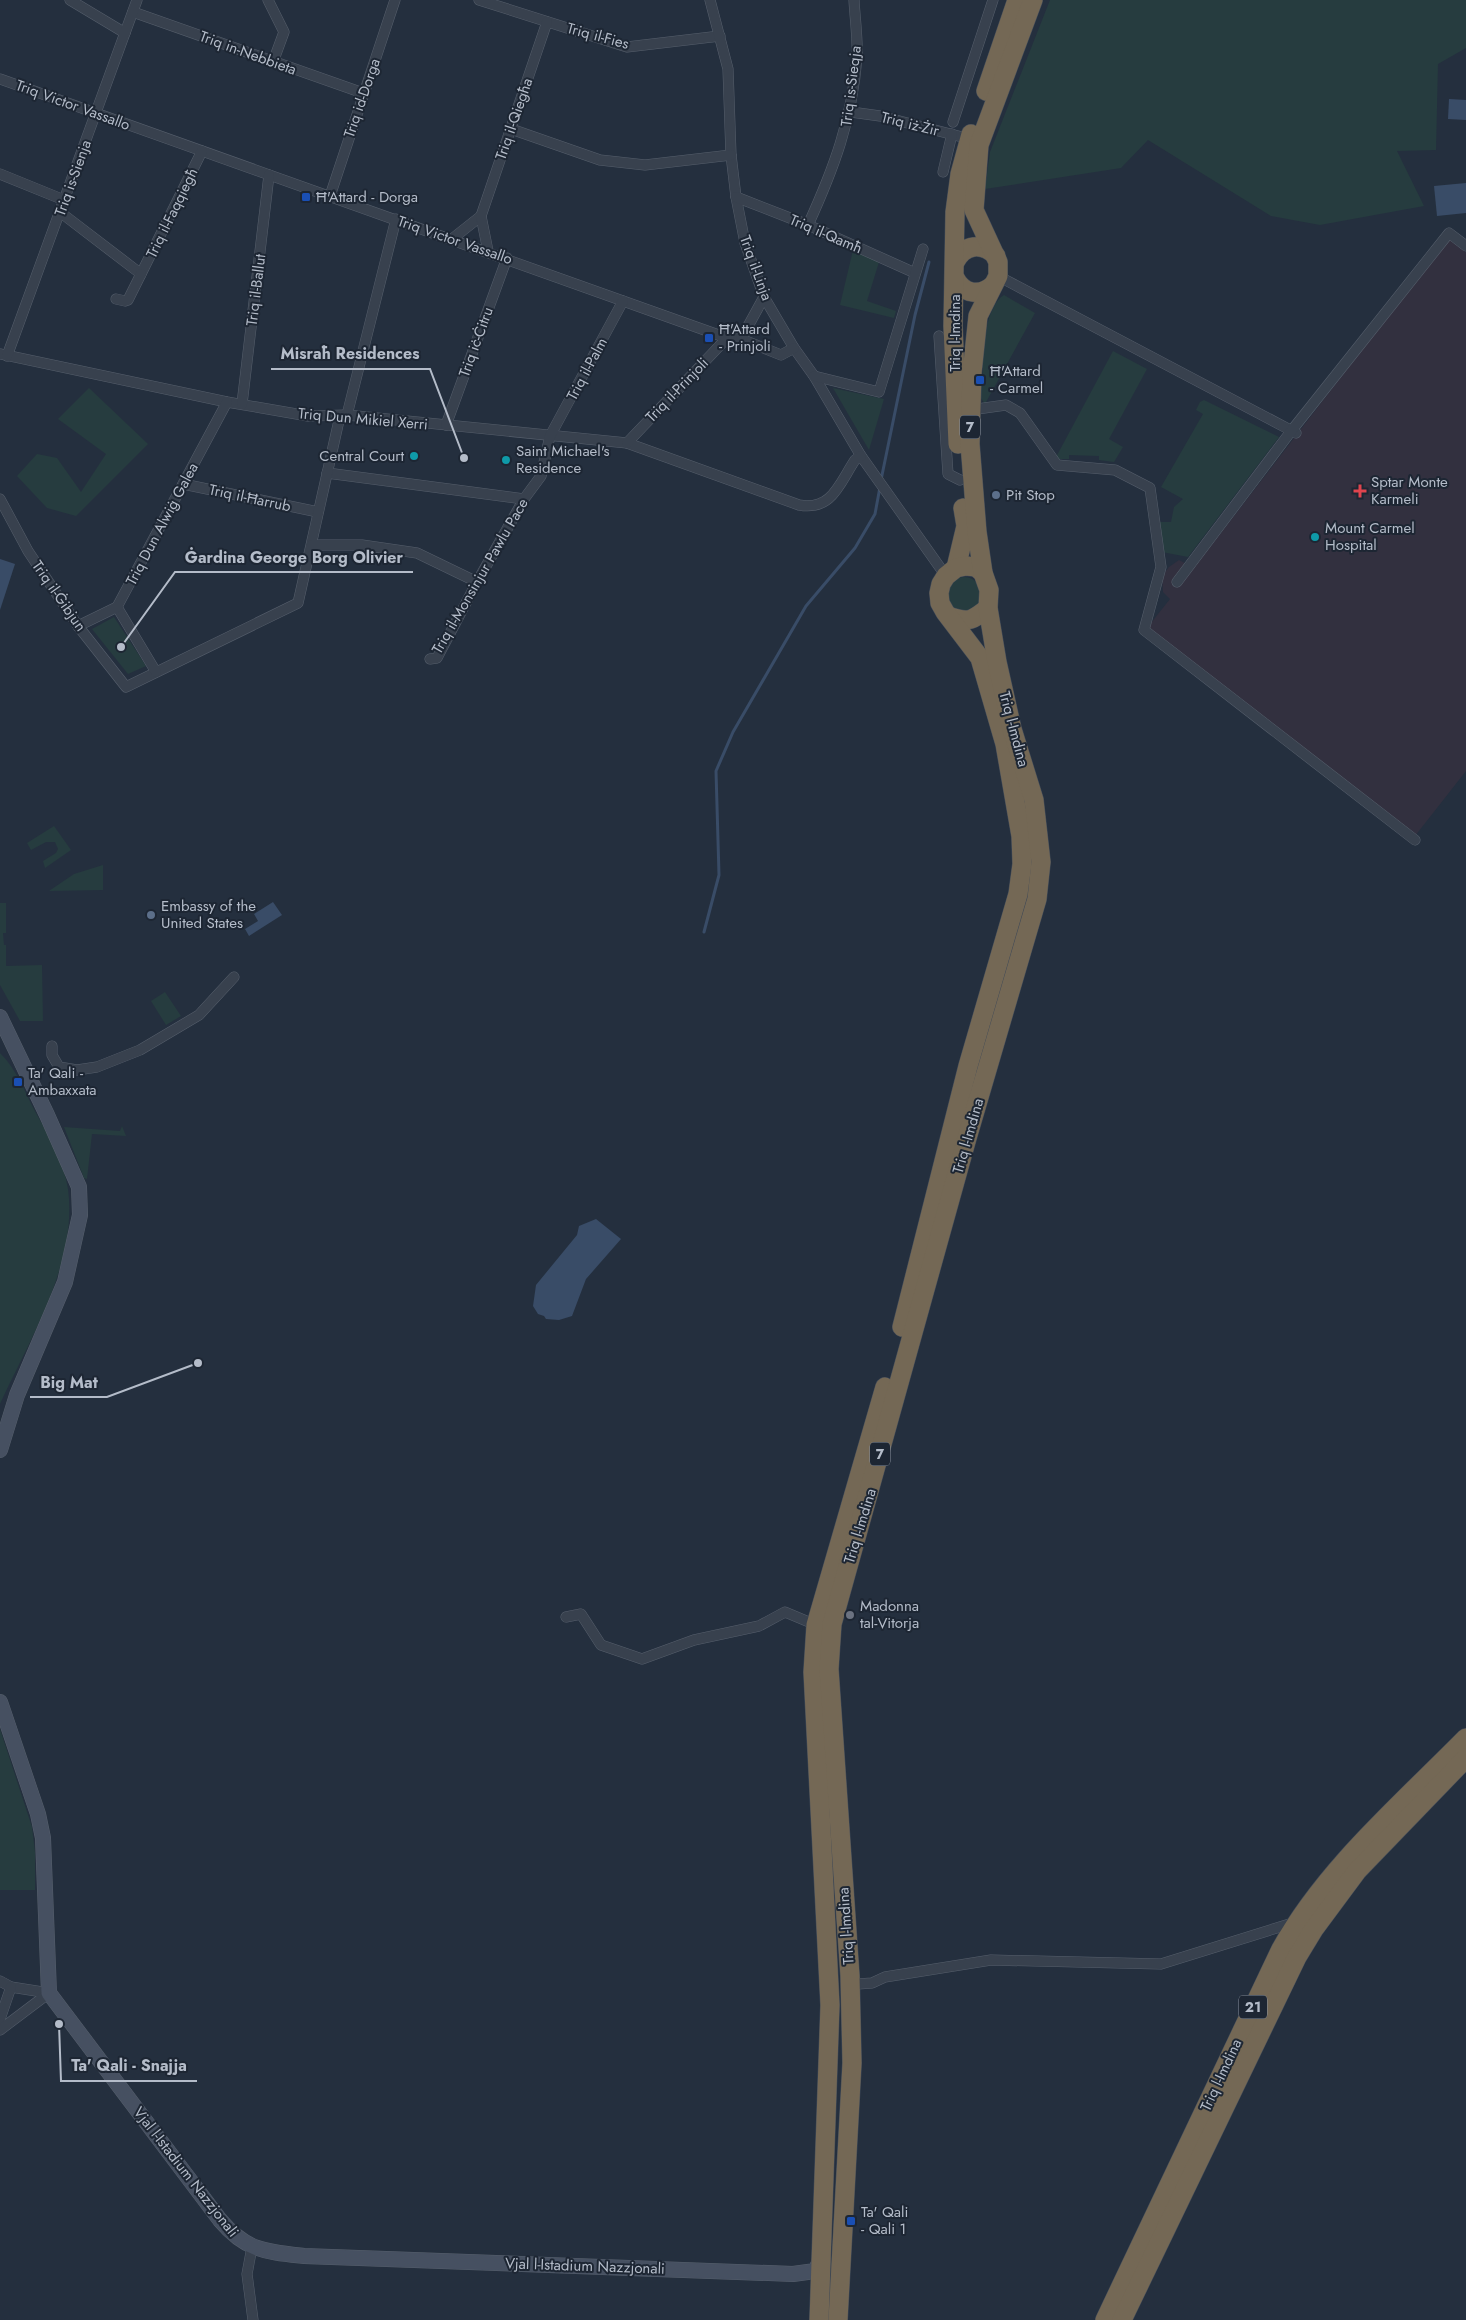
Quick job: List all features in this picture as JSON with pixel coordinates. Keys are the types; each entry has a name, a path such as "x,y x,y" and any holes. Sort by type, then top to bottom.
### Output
{"highway":[{"name":"Triq l-Imdina","path":"819,2320 830,2005 813,1672 816,1625 897,1347 968,1066 1016,903 1022,864 1021,836 1002,734 980,658 940,603 938,593 941,584 951,572 966,526 948,372 961,136 1019,0"},
{"name":"Triq l-Imdina","path":"838,2320 852,2063 850,1976 829,1670 832,1624 967,1138 1037,899 1041,862 1034,800 1012,729 997,662 988,608 989,590 983,573 970,454 970,410 978,316 996,280 998,262 974,210 979,145 1019,0"},
{"path":"955,270 963,250 970,247 984,248 996,256"},
{"name":"Triq l-Imdina","path":"955,270 961,287 972,292 984,291 996,280"},
{"path":"951,572 966,566 976,568 983,573"},
{"path":"951,617 967,621 976,618 988,608"},
{"name":"Triq l-Imdina","path":"1104,2320 1281,1949 1296,1922 1341,1865 1466,1738"},
{"name":"Triq l-Imdina","path":"1122,2320 1301,1950 1357,1872 1466,1758"}],"main road":[{"path":"0,1017 46,1111 79,1187 80,1215 65,1282 17,1394 0,1450"},
{"path":"0,1029 13,1045"},
{"path":"0,1702 38,1814 43,1838 49,1993"},
{"name":"Vjal l-Istadium Nazzjonali","path":"49,1993 220,2220 232,2234 252,2247 266,2252 304,2256 793,2274"},
{"path":"793,2274 815,2271 822,2257"},
{"path":"793,2274 813,2283 820,2293"}],"street":[{"path":"70,0 125,33"},
{"name":"Triq is-Sienja","path":"3,355 97,114 137,0"},
{"path":"268,0 284,32 273,62"},
{"name":"Triq id-Dorga","path":"330,196 395,0"},
{"name":"Triq il-Fies","path":"479,0 503,4 546,22 627,47 720,36"},
{"name":"Triq il-Linja","path":"710,0 728,69 731,155 736,197 745,243 764,297 794,348 814,376 861,456 951,572"},
{"name":"Triq is-Sieqja","path":"808,225 832,174 851,112 857,55 854,0"},
{"path":"953,122 993,0"},
{"name":"Triq in-Nebbieta","path":"133,12 363,94"},
{"name":"Triq il-Qiegħa","path":"481,216 546,22"},
{"name":"Triq Victor Vassallo","path":"0,79 488,251 727,338 742,339 781,355 794,348"},
{"name":"Triq iż-Żir","path":"851,112 880,116 961,136"},
{"path":"511,129 600,160 645,165 731,155"},
{"path":"943,172 961,136"},
{"name":"Triq il-Faqqiegħ","path":"116,299 128,300 202,151"},
{"path":"0,174 64,200"},
{"name":"Triq il-Ballut","path":"242,404 269,175"},
{"name":"Triq il-Qamħ","path":"736,197 808,225 915,273"},
{"name":"Triq il-Faqqiegħ","path":"60,212 142,274"},
{"path":"452,239 481,216 488,251"},
{"path":"78,626 117,607 156,672 298,603 327,473 396,219"},
{"path":"1177,582 1448,233 1466,246"},
{"path":"814,376 879,392 923,249"},
{"name":"Triq iċ-Ċitru","path":"446,426 507,258"},
{"path":"996,280 1295,432"},
{"path":"742,339 764,297"},
{"name":"Triq il-Palm","path":"550,436 623,301"},
{"path":"939,336 948,372"},
{"name":"Triq il-Prinjoli","path":"627,443 727,338"},
{"name":"Triq Dun Mikiel Xerri","path":"3,355 227,402 308,416 343,416 627,443 798,505 811,507 829,501 855,460 861,456"},
{"name":"Triq Dun Alwiġ Galea","path":"117,607 227,402"},
{"path":"970,410 1006,405 1020,413 1057,465 1115,470 1150,488 1161,567 1144,630 1415,840"},
{"name":"Triq il-Monsinjur Pawlu Pace","path":"430,659 437,658 524,499 541,476 550,436"},
{"path":"327,473 524,499"},
{"name":"Triq il-Ħarrub","path":"183,484 318,512"},
{"name":"Triq il-Ġibjun","path":"0,499 28,551 78,626 126,687 156,672"},
{"path":"312,545 362,546 417,553 477,582"},
{"path":"52,1046 52,1055 59,1067 76,1070 96,1067 140,1050 199,1015 234,978"},
{"path":"566,1617 581,1614 601,1645 642,1659 694,1640 759,1626 785,1612 816,1625"},
{"path":"850,1976 858,1984 872,1983 885,1977 991,1960 1160,1964 1296,1922"},
{"path":"0,1981 11,1987 49,1993"},
{"path":"0,2018 11,1987"},
{"path":"0,2030 49,1993"},
{"path":"252,2247 247,2274 253,2320"}],"shaded area":[{"name":"Sptar Monte Karmeli","path":"1448,238 1466,252 1466,771 1415,836 1147,628 1170,599 1163,592 1162,576 1169,567 1179,560 1194,568"}],"green space":[{"path":"1050,0 1466,0 1466,48 1438,64 1436,150 1397,151 1424,206 1320,225 1271,216 1148,140 1121,168 985,189 990,152"},
{"path":"853,250 879,262 867,301 896,311 894,318 840,305"},
{"path":"1004,295 1035,313 985,404 980,397 983,368 980,368 984,339 993,308"},
{"path":"1113,351 1147,369 1109,439 1123,447 1114,462 1099,460 1099,456 1069,455 1069,459 1055,459"},
{"path":"89,388 148,444 76,516 47,508 17,476 37,454 57,458 81,492 106,454 58,419"},
{"path":"833,388 884,399 869,450"},
{"path":"1204,400 1279,437 1188,557 1162,552 1158,522 1171,522 1174,507 1183,499 1161,487 1203,414 1196,410 1200,402"},
{"path":"964,577 971,578 976,582 980,587 980,601 976,606 971,610 964,611 957,610 952,606 948,601 947,594 948,587 952,582 957,578"},
{"path":"114,617 146,666 128,674 92,629"},
{"path":"54,826 71,850 45,868 43,861 56,853 58,849 55,842 46,842 31,850 27,843"},
{"path":"103,865 103,890 49,891 74,874"},
{"path":"0,903 6,903 6,933 3,933 4,945 6,945 6,966 42,965 43,1021 20,1021 0,985"},
{"path":"165,992 181,1016 166,1025 151,1001"},
{"path":"0,1053 16,1074 56,1150 68,1189 69,1217 66,1244 49,1300 0,1404"},
{"path":"122,1126 126,1136 92,1134 87,1179 84,1178 64,1127 120,1131"},
{"path":"0,1729 32,1827 35,1852 35,1890 0,1890"}],"water":[{"path":"1449,99 1466,100 1466,120 1448,119"},
{"path":"1466,183 1466,213 1437,216 1434,186"},
{"path":"0,559 15,564 0,610"},
{"path":"273,902 282,915 249,936 245,929 258,921 254,914"},
{"path":"596,1219 621,1239 586,1279 572,1316 559,1320 546,1319 538,1314 533,1306 536,1285 577,1235 579,1226"}],"waterway":[{"path":"881,480 915,315 929,262"},
{"path":"704,932 719,875 716,771 733,732 806,606 855,548 875,514 880,487"}],"place":[{"name":"Ħ'Attard - Dorga","path":"306,197"},
{"name":"Ħ'Attard - Prinjoli","path":"709,338"},
{"name":"Ħ'Attard - Carmel","path":"980,380"},
{"name":"Central Court","path":"414,456"},
{"name":"Misraħ Residences","path":"464,458"},
{"name":"Saint Michael's Residence","path":"506,460"},
{"name":"Sptar Monte Karmeli","path":"1360,491"},
{"name":"Pit Stop","path":"996,495"},
{"name":"Mount Carmel Hospital","path":"1315,537"},
{"name":"Ġardina George Borg Olivier","path":"121,647"},
{"name":"Embassy of the United States","path":"151,915"},
{"name":"Ta' Qali - Ambaxxata","path":"18,1082"},
{"name":"Big Mat","path":"198,1363"},
{"name":"Madonna tal-Vitorja","path":"850,1615"},
{"name":"Ta' Qali - Snajja","path":"59,2024"},
{"name":"Ta' Qali - Qali 1","path":"851,2221"}]}
